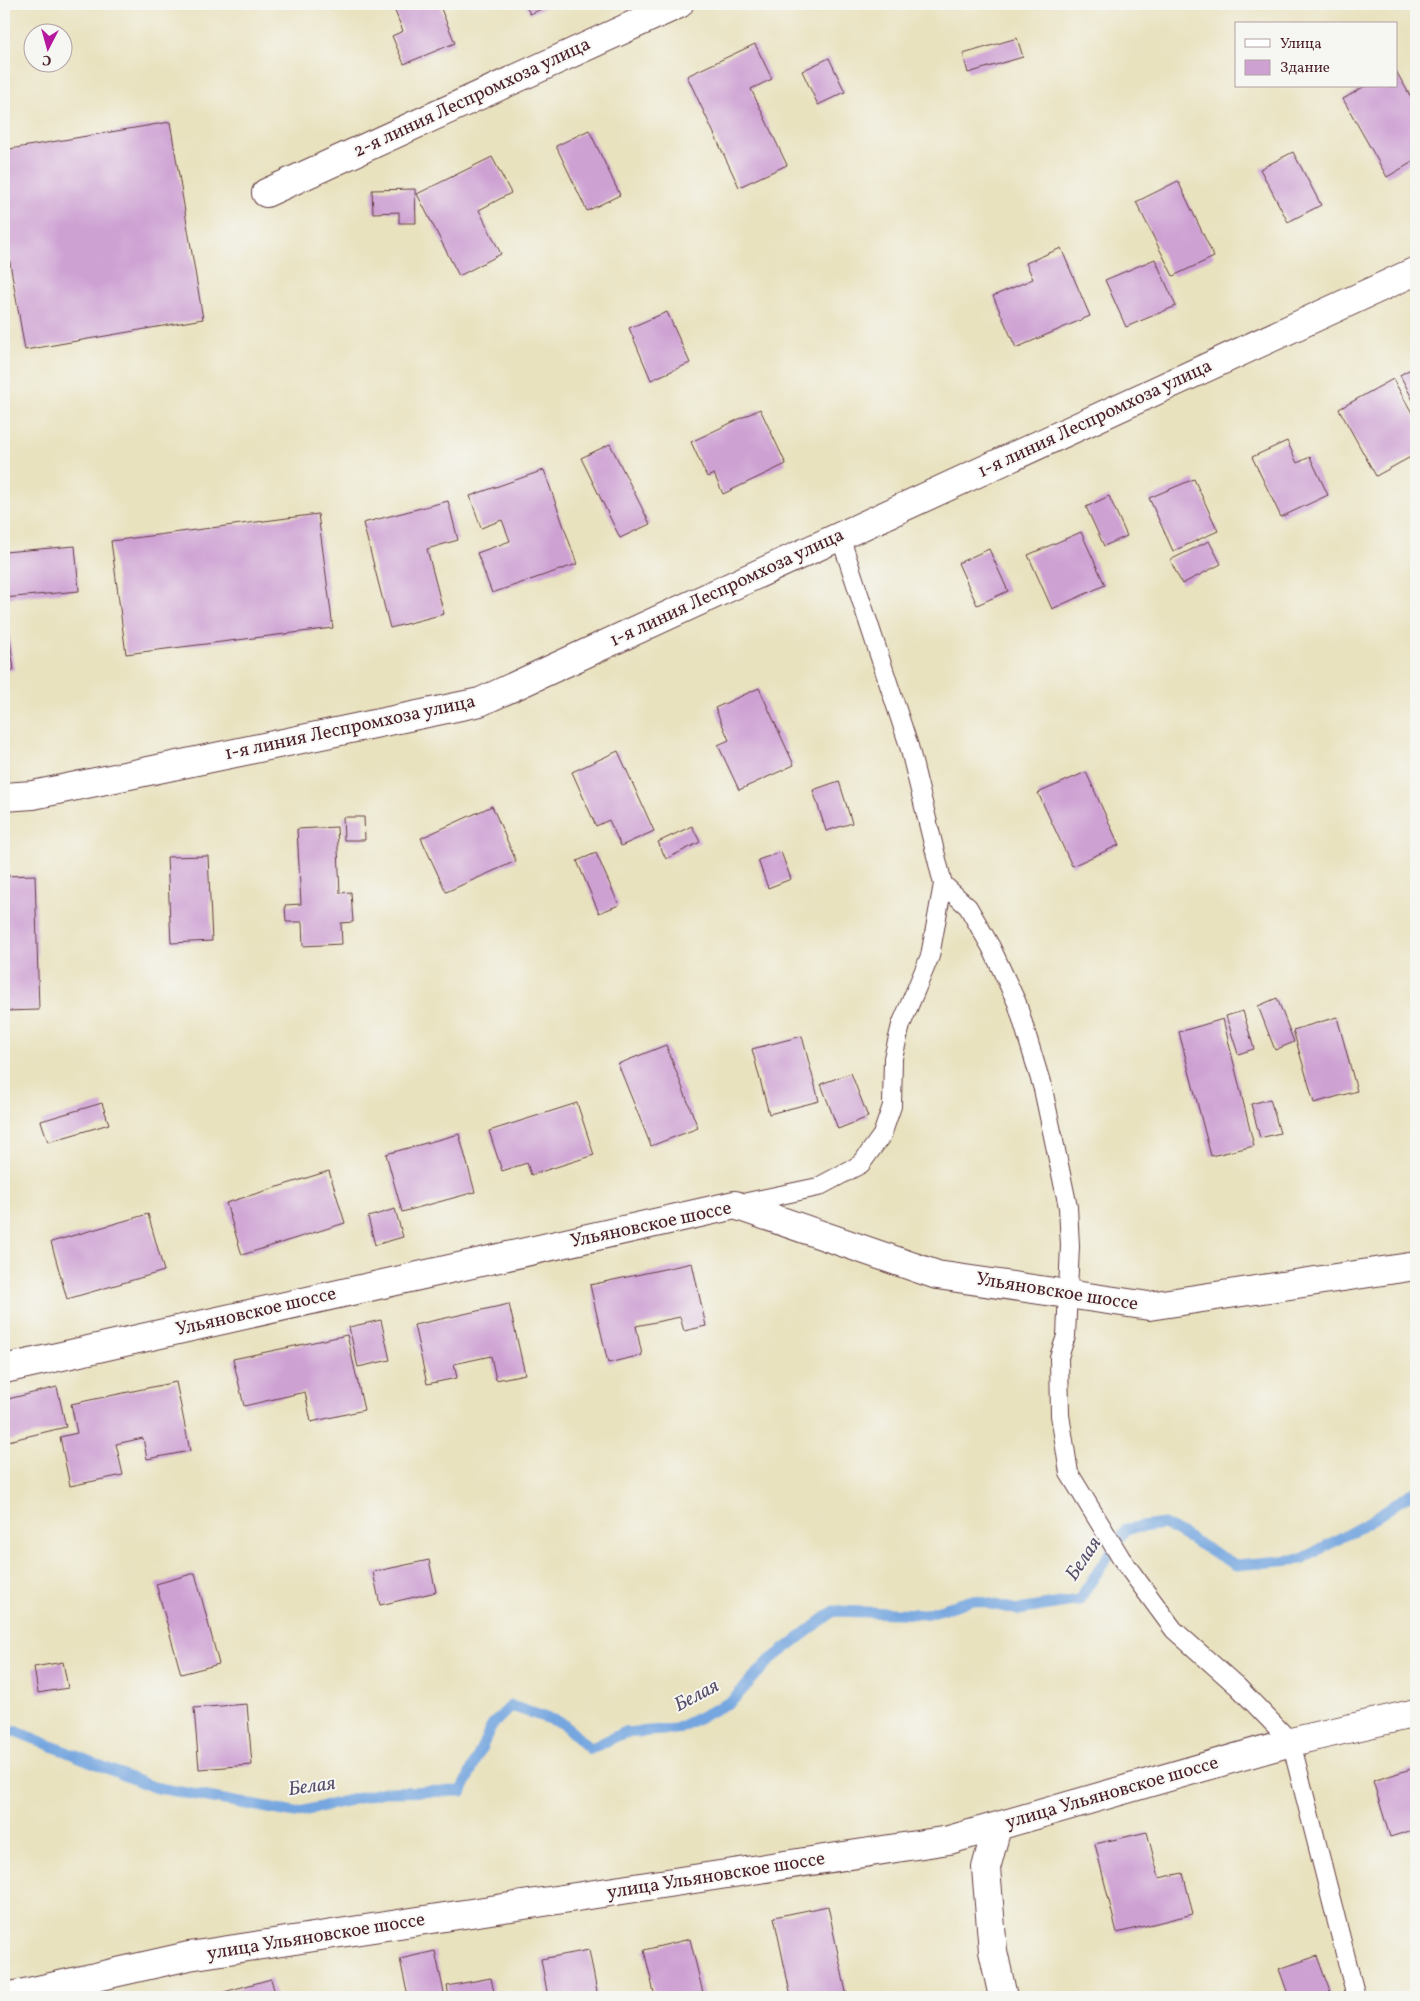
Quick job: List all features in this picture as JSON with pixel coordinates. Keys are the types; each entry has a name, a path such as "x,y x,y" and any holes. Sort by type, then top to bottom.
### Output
{"street":[{"name":"2-я линия Леспромхоза улица","path":"266,193 679,4"},
{"name":"1-я линия Леспромхоза улица","path":"4,797 33,795 480,702 1416,271"},
{"name":"Ульяновское шоссе","path":"4,1369 735,1205 937,1274 1150,1306 1416,1266"},
{"name":"улица Ульяновское шоссе","path":"7,1997 189,1956 949,1840 1291,1742 1416,1713"},
{"path":"997,1826 986,1868 993,1951 1003,1997"}],"lane":[{"path":"735,1205 818,1187 861,1164 882,1135 892,1106 893,1058 900,1025 930,956 942,884 909,746 840,536"},
{"path":"942,884 968,908 991,947 1017,1003 1044,1089 1068,1207 1070,1246 1066,1336 1059,1357 1060,1415 1069,1473 1121,1558 1174,1630 1238,1687 1291,1742 1356,1997"}],"building":[{"path":"392,4 439,4 455,43 404,64 392,36 403,31"},
{"path":"525,4 553,4 530,14"},
{"path":"1017,38 1023,57 968,73 963,54"},
{"path":"755,44 772,79 751,89 787,165 739,187 687,76"},
{"path":"829,58 845,92 818,105 802,71"},
{"path":"1398,74 1416,106 1416,160 1387,177 1343,99 1362,88 1398,88"},
{"path":"170,122 203,319 25,350 4,228 4,150"},
{"path":"589,130 620,195 587,211 556,146"},
{"path":"1293,152 1321,205 1288,222 1260,169"},
{"path":"492,157 511,193 479,210 501,254 459,276 417,194"},
{"path":"1178,181 1214,257 1173,276 1136,202"},
{"path":"415,189 416,223 399,223 399,212 373,213 372,190"},
{"path":"1061,248 1090,316 1016,348 993,296 1033,279 1026,263"},
{"path":"1155,259 1176,306 1126,327 1105,280"},
{"path":"667,312 690,363 651,380 629,328"},
{"path":"1416,366 1416,406 1400,375"},
{"path":"1393,379 1416,420 1416,454 1376,476 1339,409"},
{"path":"760,409 786,464 723,494 714,474 707,477 691,442"},
{"path":"1287,441 1297,463 1310,457 1328,495 1281,517 1252,457"},
{"path":"610,444 650,524 620,538 581,458"},
{"path":"544,470 577,564 492,593 477,553 510,541 502,520 481,528 470,496"},
{"path":"1194,479 1218,531 1173,551 1149,498"},
{"path":"1109,496 1127,536 1104,546 1086,507"},
{"path":"448,501 458,540 427,549 444,614 390,628 363,523"},
{"path":"318,514 333,628 126,654 111,541"},
{"path":"1081,532 1105,585 1052,609 1028,555"},
{"path":"1209,541 1221,564 1182,584 1170,560"},
{"path":"75,546 79,591 4,598 4,552"},
{"path":"989,549 1008,591 977,605 958,563"},
{"path":"8,625 14,670 4,671 4,626"},
{"path":"759,688 794,765 739,790 718,745 729,740 715,708"},
{"path":"618,751 654,831 621,846 609,820 596,826 572,772"},
{"path":"1086,772 1119,845 1072,866 1038,793"},
{"path":"839,781 852,823 826,831 813,790"},
{"path":"492,806 516,861 446,892 421,838"},
{"path":"343,817 364,817 365,840 344,840"},
{"path":"692,826 700,842 666,859 658,842"},
{"path":"337,827 340,893 351,892 353,922 341,923 342,944 303,946 302,922 286,922 285,905 301,904 297,829"},
{"path":"781,852 791,879 768,888 758,860"},
{"path":"596,853 619,905 599,913 577,861"},
{"path":"208,856 212,941 171,943 167,857"},
{"path":"35,875 39,1010 4,1011 4,876"},
{"path":"1277,998 1294,1042 1275,1050 1258,1006"},
{"path":"1243,1011 1254,1049 1238,1054 1226,1016"},
{"path":"1337,1017 1357,1091 1314,1103 1293,1030"},
{"path":"1223,1019 1254,1146 1211,1156 1179,1032"},
{"path":"802,1036 819,1101 769,1114 752,1049"},
{"path":"666,1045 698,1128 651,1146 618,1064"},
{"path":"851,1073 868,1117 838,1129 821,1084"},
{"path":"1270,1099 1280,1133 1260,1138 1251,1104"},
{"path":"102,1103 109,1124 48,1142 41,1121"},
{"path":"577,1103 594,1155 531,1175 527,1163 502,1171 489,1131"},
{"path":"459,1134 475,1192 402,1212 386,1154"},
{"path":"329,1171 345,1223 242,1255 226,1203"},
{"path":"395,1209 403,1237 375,1245 368,1217"},
{"path":"148,1214 164,1271 67,1299 51,1242"},
{"path":"692,1263 706,1326 684,1331 680,1317 636,1326 642,1355 608,1363 590,1285"},
{"path":"509,1304 525,1374 496,1380 491,1356 454,1364 457,1378 427,1384 414,1325"},
{"path":"381,1320 390,1360 358,1367 349,1327"},
{"path":"347,1335 364,1410 311,1422 305,1392 244,1406 233,1359"},
{"path":"176,1382 190,1451 147,1459 143,1438 116,1444 123,1475 70,1486 60,1437 77,1433 71,1404"},
{"path":"57,1387 66,1427 4,1442 4,1400"},
{"path":"429,1560 436,1592 380,1605 373,1572"},
{"path":"195,1573 219,1664 181,1674 156,1584"},
{"path":"63,1662 68,1688 38,1693 34,1667"},
{"path":"247,1704 252,1765 199,1769 194,1708"},
{"path":"1414,1768 1416,1775 1416,1829 1390,1837 1373,1781"},
{"path":"1147,1832 1159,1878 1183,1873 1193,1914 1117,1933 1095,1844"},
{"path":"828,1906 847,1997 808,1997 807,1995 791,1997 774,1917"},
{"path":"690,1939 704,1997 655,1997 644,1950"},
{"path":"589,1950 598,1997 548,1997 541,1959"},
{"path":"435,1951 445,1997 408,1997 400,1959"},
{"path":"1317,1956 1332,1997 1289,1997 1279,1969"},
{"path":"491,1978 495,1997 449,1997 447,1986"},
{"path":"271,1979 276,1997 225,1997 224,1992"}],"waterway":[{"name":"Белая","path":"4,1732 15,1731 153,1787 295,1813 384,1792 462,1791 492,1725 511,1706 562,1723 590,1749 623,1733 676,1729 732,1701 770,1660 834,1611 925,1614 973,1600 1018,1610 1079,1600 1126,1529 1164,1524 1236,1565 1302,1559 1366,1524 1416,1490"}]}
